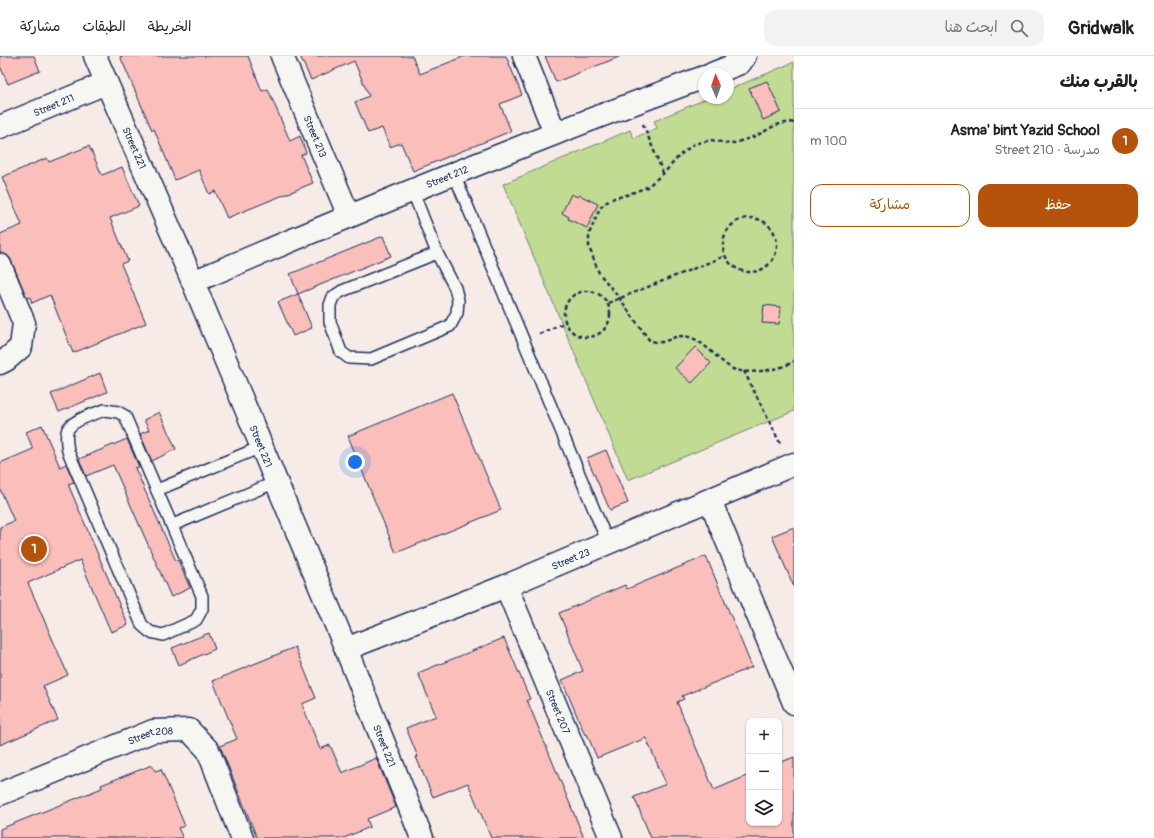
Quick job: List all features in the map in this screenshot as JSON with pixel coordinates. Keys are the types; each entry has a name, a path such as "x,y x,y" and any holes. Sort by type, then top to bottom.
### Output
{"street":[{"name":"Street 221","path":"95,56 193,282 346,649 422,838"},
{"name":"Street 213","path":"282,56 349,216"},
{"path":"524,56 555,133"},
{"path":"727,68 740,63 745,56"},
{"name":"Street 212","path":"193,282 349,216 412,192 555,133 698,79"},
{"name":"Street 211","path":"0,127 106,83"},
{"path":"0,265 24,323 21,347 6,360 0,363"},
{"name":"Street 23","path":"346,649 506,586 793,465"},
{"path":"710,500 794,703"},
{"name":"Street 207","path":"506,586 611,838"},
{"name":"Street 208","path":"0,794 153,731 189,730 208,750 242,838"}],"lane":[{"path":"454,174 608,543"},
{"path":"412,192 437,253 455,288 458,300 457,313 450,326 371,359 349,358 341,352 330,322 330,306 333,298 342,291 437,253"},
{"path":"105,410 118,412 125,416 173,526 202,596 202,609 196,620 163,635 150,632 142,625 68,451 68,429 73,423 105,410"},
{"path":"157,490 261,447"},
{"path":"173,526 276,482"}],"path":[{"path":"634,104 664,173"},
{"path":"794,123 790,122 776,125 756,136 731,144 711,140 694,144 680,155 664,173 647,187 605,202 600,208 589,234 589,248 600,274 650,341 661,343 678,335 690,338 713,352 732,369 754,372 779,368 794,361"},
{"path":"745,218 758,219 769,225 776,235 778,246 775,258 766,268 756,272 743,272 732,266 725,256 722,244 726,232 734,223 745,218"},
{"path":"608,303 725,256"},
{"path":"592,290 604,296 608,303 611,308 610,321 602,332 590,337 577,335 567,326 564,314 568,300 578,292 592,290"},
{"path":"524,340 566,322"},
{"path":"744,370 793,465"}],"green space":[{"path":"794,62 794,411 628,480 503,184 630,130 634,138 657,128 654,121 698,102 698,104 734,104 734,87"}],"building":[{"path":"0,56 34,56 40,71 8,84 0,66"},
{"path":"120,56 248,56 262,91 268,89 290,141 300,136 306,153 301,155 313,183 227,218 215,191 209,194 199,170 175,180 154,129 152,130"},
{"path":"300,56 412,56 420,74 465,56 506,56 522,95 500,104 511,131 413,171 401,143 390,147 382,128 368,133 355,102 369,96 354,61 311,80"},
{"path":"545,56 619,56 619,57 556,82"},
{"path":"767,81 781,112 763,120 749,88"},
{"path":"89,146 102,175 122,167 139,206 110,218 128,261 121,264 146,323 73,353 50,295 32,303 30,297 27,298 11,260 7,255 0,253 0,234 22,225 2,177 47,158 49,162"},
{"path":"571,194 578,197 579,195 598,204 587,228 568,219 569,217 562,213"},
{"path":"383,236 391,256 298,294 290,274"},
{"path":"298,294 312,328 293,336 278,302"},
{"path":"764,305 781,307 779,324 762,323"},
{"path":"695,347 711,363 692,383 675,368"},
{"path":"100,373 107,392 59,412 51,394"},
{"path":"452,393 501,510 396,553 348,436"},
{"path":"159,412 176,449 152,461 140,434 149,430 144,420"},
{"path":"42,425 60,467 66,464 74,482 68,484 128,625 111,632 80,560 28,583 68,675 43,686 58,720 0,745 0,527 14,521 0,489 0,463 33,449 26,432"},
{"path":"127,439 139,467 135,468 176,561 178,560 190,588 171,597 113,465 86,476 79,459"},
{"path":"606,450 628,503 610,510 587,458"},
{"path":"794,527 794,587 772,536"},
{"path":"706,556 752,667 682,696 684,699 677,702 714,790 746,776 746,826 782,826 782,762 794,757 794,838 651,838 634,797 666,784 646,738 597,758 587,734 585,735 562,680 583,671 559,613 625,585 627,589"},
{"path":"209,633 215,649 179,665 172,648"},
{"path":"504,638 530,699 527,700 584,838 491,838 468,783 433,797 416,757 418,757 406,728 436,716 418,673"},
{"path":"295,647 316,698 302,704 320,749 330,745 342,773 376,758 396,807 367,819 370,827 344,838 257,838 220,746 237,739 213,681"},
{"path":"152,765 155,771 161,769 185,826 178,828 183,838 0,838 0,829 102,788 101,785"}],"place":[{"name":"Asma' bint Yazid School","path":"34,549"}]}
